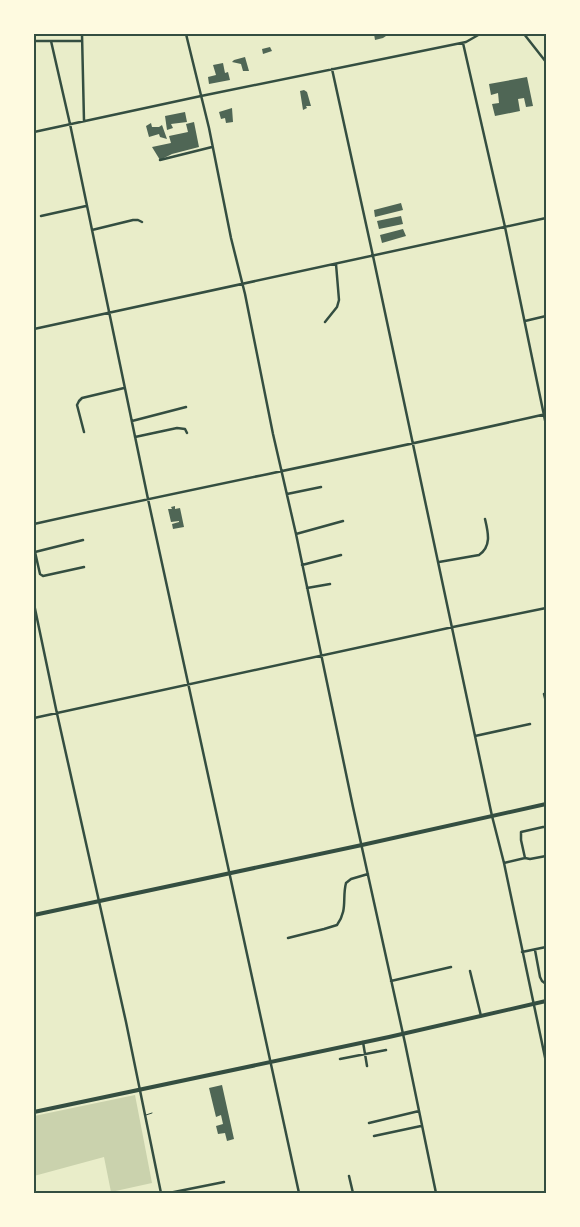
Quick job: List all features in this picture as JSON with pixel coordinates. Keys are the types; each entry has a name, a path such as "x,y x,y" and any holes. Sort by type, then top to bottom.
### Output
{"main road":[{"path":"34,915 546,804"},
{"path":"34,1112 546,1001"}],"street":[{"path":"82,34 84,121"},
{"path":"186,34 296,534 436,1193"},
{"path":"34,132 463,43 474,39 480,34"},
{"path":"524,34 546,60"},
{"path":"34,41 82,41"},
{"path":"51,41 299,1193"},
{"path":"463,43 505,227 546,425"},
{"path":"332,69 546,1062"},
{"path":"160,160 212,147"},
{"path":"41,216 87,206"},
{"path":"34,329 546,218"},
{"path":"92,230 133,220 142,222"},
{"path":"326,322 340,300 336,264"},
{"path":"524,321 546,316"},
{"path":"84,432 77,405 79,400 125,388"},
{"path":"132,421 186,407"},
{"path":"34,524 148,498 414,444 545,414"},
{"path":"135,437 177,428 185,429 187,433"},
{"path":"287,494 321,486"},
{"path":"439,562 482,553 489,540 485,519"},
{"path":"296,534 343,521"},
{"path":"83,540 35,552 40,574 43,576 84,567"},
{"path":"302,565 341,555"},
{"path":"307,588 330,584"},
{"path":"34,604 161,1193"},
{"path":"34,718 546,608"},
{"path":"544,694 546,702"},
{"path":"475,736 530,724"},
{"path":"525,858 521,832 546,827"},
{"path":"504,863 546,856"},
{"path":"288,938 337,925 344,907 346,883 350,878 368,874"},
{"path":"522,952 546,947"},
{"path":"535,950 540,977 546,984"},
{"path":"391,981 451,967"},
{"path":"470,971 481,1016"},
{"path":"363,1042 367,1066"},
{"path":"340,1058 386,1050"},
{"path":"369,1123 419,1111"},
{"path":"374,1136 422,1126"},
{"path":"349,1176 353,1193"},
{"path":"170,1193 224,1182"}],"lane":[{"path":"145,1115 152,1114"}],"green space":[{"path":"135,1095 152,1183 111,1192 104,1157 34,1176 34,1116"}],"building":[{"path":"374,34 386,34 386,36 375,40"},
{"path":"270,47 272,51 263,54 262,49"},
{"path":"245,57 249,71 243,71 241,64 232,62"},
{"path":"223,63 225,73 228,72 230,80 209,84 208,77 216,75 213,65"},
{"path":"527,77 533,106 526,107 524,98 518,99 520,111 495,116 492,104 499,103 498,93 491,95 489,84"},
{"path":"304,90 307,92 311,106 306,106 307,108 303,110 300,91"},
{"path":"232,108 233,122 226,123 225,118 221,119 219,112"},
{"path":"185,112 187,122 171,124 173,128 167,130 165,116"},
{"path":"194,122 199,147 172,154 160,160 152,147 171,143 169,136 188,132 186,124"},
{"path":"151,123 152,127 162,125 167,139 160,137 159,134 149,137 146,126"},
{"path":"401,203 403,210 375,217 374,210"},
{"path":"401,216 403,224 379,229 377,221"},
{"path":"403,229 406,236 382,243 380,235"},
{"path":"175,506 175,509 180,508 184,527 173,529 172,524 179,521 171,522 168,509 172,509 171,507"},
{"path":"222,1085 234,1139 227,1141 225,1133 218,1134 216,1126 223,1124 221,1115 216,1117 209,1088"}]}
